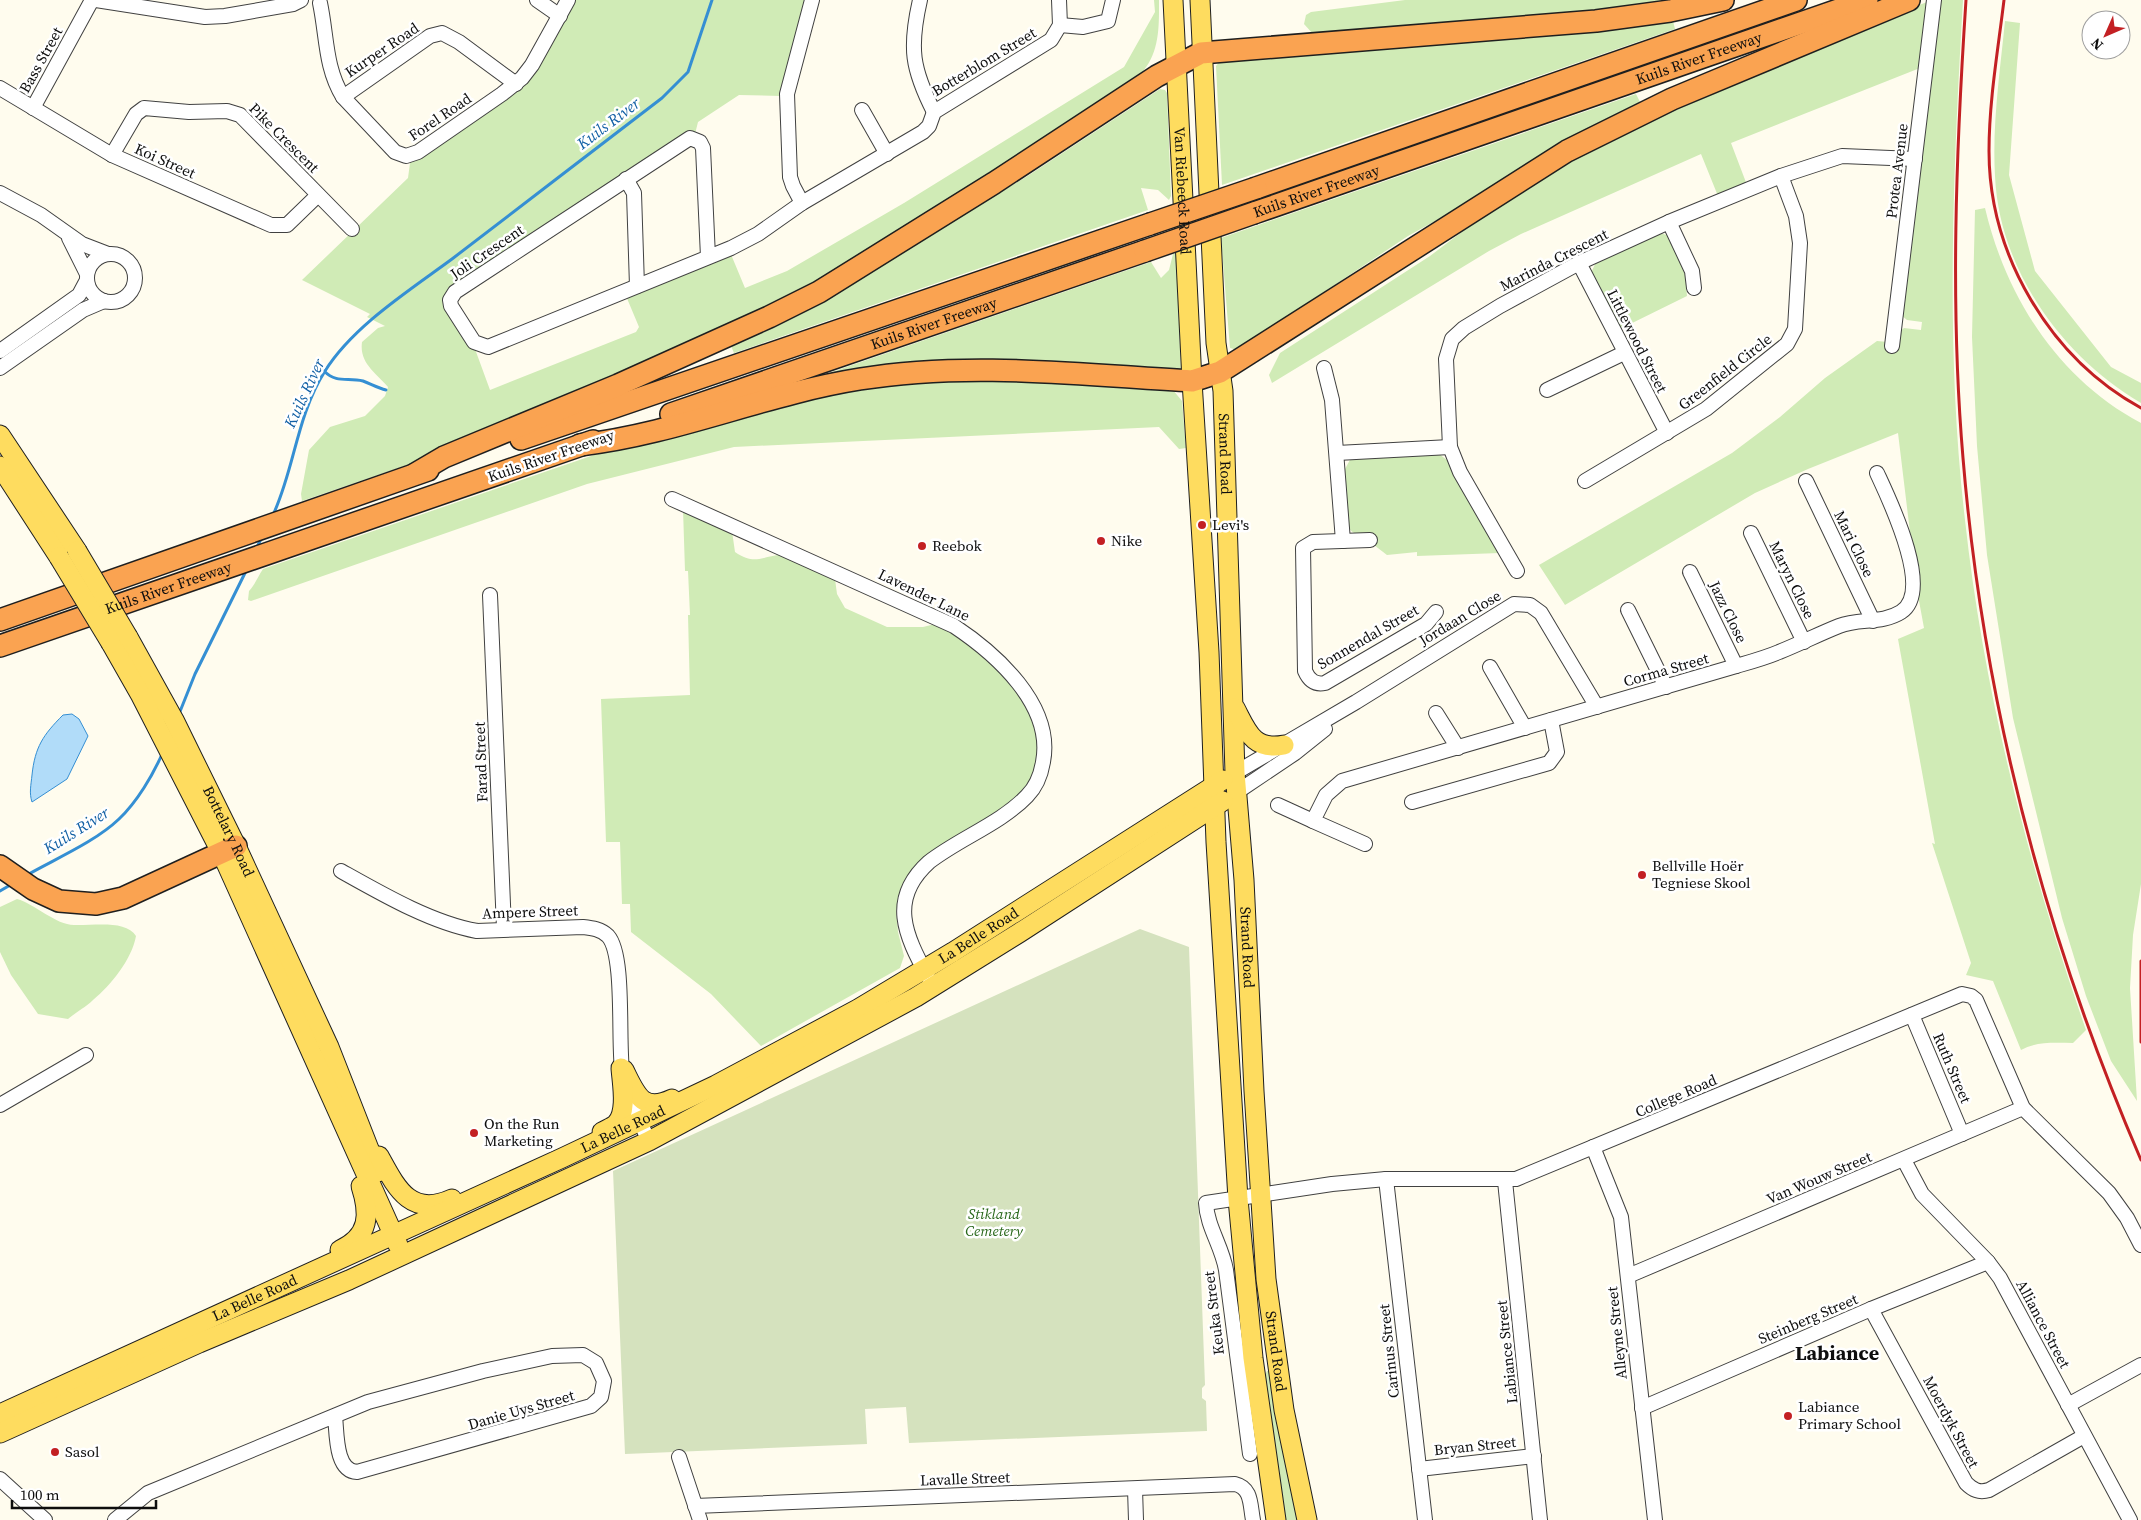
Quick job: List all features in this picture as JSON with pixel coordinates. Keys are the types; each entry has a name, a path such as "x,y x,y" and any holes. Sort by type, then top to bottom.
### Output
{"highway":[{"path":"415,474 444,457 618,385 819,292 994,183 1176,64 1201,53 1605,20 1670,11 1723,0"},
{"name":"Kuils River Freeway","path":"0,620 415,474 1256,188 1796,0"},
{"name":"Kuils River Freeway","path":"0,646 1867,0"},
{"path":"580,445 613,442 795,394 858,379 889,375 964,370 1192,381 1220,372 1567,151 1672,99 1909,0"},
{"path":"0,866 33,889 59,901 85,905 123,898 229,850"}],"main road":[{"name":"Van Riebeeck Road","path":"1173,0 1192,381"},
{"name":"Van Riebeeck Road","path":"1200,0 1216,343 1220,372"},
{"name":"Strand Road","path":"1220,372 1223,391 1235,772 1244,880 1260,1195 1274,1351 1307,1520"},
{"name":"Strand Road","path":"1192,381 1210,652 1216,806 1238,1199 1253,1358 1276,1520"},
{"name":"Bottelary Road","path":"0,435 120,640 151,678 201,773 229,850"},
{"name":"Bottelary Road","path":"0,466 68,554"},
{"name":"Bottelary Road","path":"120,640 140,694 189,788 229,850 316,1018 351,1124 407,1252"},
{"path":"1234,704 1255,740 1263,745 1284,745"},
{"name":"La Belle Road","path":"0,1414 690,1098 808,1036 924,970 1235,772"},
{"name":"La Belle Road","path":"0,1433 407,1252 649,1141 933,986 1237,792"},
{"path":"621,1066 637,1096 642,1100 655,1104 674,1098 690,1098"},
{"path":"587,1146 595,1137 616,1124 620,1119 622,1108 621,1066"},
{"path":"351,1124 397,1188 414,1202 433,1205 464,1194 483,1194"},
{"path":"236,1305 268,1284 349,1246 362,1233 368,1207 350,1155 351,1124"}],"street":[{"path":"94,0 205,17 225,16 312,2"},
{"name":"Bass Street","path":"33,108 94,0"},
{"path":"537,0 560,16"},
{"name":"Forel Road","path":"312,2 323,28 329,66 343,97 395,152 406,156 418,152 516,84 532,65 568,0"},
{"path":"802,203 790,177 787,94 812,0"},
{"path":"920,0 914,34 915,68 934,112"},
{"path":"1059,0 1060,25 1083,26 1114,25 1113,0"},
{"name":"Protea Avenue","path":"1892,346 1934,0"},
{"name":"Botterblom Street","path":"802,203 926,130 934,112 1045,45 1058,33 1060,25"},
{"name":"Kurper Road","path":"343,97 430,36 442,34 459,42 516,84"},
{"name":"Koi Street","path":"0,88 112,155 275,226 282,226 290,222 318,195"},
{"name":"Pike Crescent","path":"112,155 136,114 144,108 189,112 231,111 240,115 352,229"},
{"path":"862,110 887,154"},
{"name":"Joli Crescent","path":"708,257 703,148 700,142 694,138 685,139 455,292 450,303 474,342 479,346 488,347 708,257 748,240 802,203"},
{"name":"Marinda Crescent","path":"1517,571 1460,472 1450,448 1446,359 1452,339 1464,328 1507,302 1579,263 1669,222 1781,176 1842,156 1915,159"},
{"name":"Greenfield Circle","path":"1584,481 1706,410 1787,344 1794,329 1800,243 1799,227 1781,176"},
{"path":"626,179 634,193 637,286"},
{"path":"0,193 41,215 67,235 108,254 117,254 129,262 136,275 136,282 129,295 124,299 118,302 104,301 83,310 0,368"},
{"path":"1669,222 1692,271 1694,288"},
{"path":"67,235 87,277 92,293 104,301"},
{"path":"0,351 78,295 94,261 108,254"},
{"name":"Littlewood Street","path":"1579,263 1667,434"},
{"path":"1547,390 1624,353"},
{"path":"1324,368 1332,400 1343,541"},
{"path":"1337,453 1450,448"},
{"name":"Corma Street","path":"1313,821 1328,791 1342,781 1777,654 1840,625 1883,620 1902,611 1908,607 1912,592 1910,565 1903,530 1877,473"},
{"name":"Mari Close","path":"1806,481 1873,621"},
{"name":"Lavender Lane","path":"672,499 954,626 981,645 1019,685 1032,704 1045,738 1042,770 1032,791 1012,808 929,862 920,870 908,890 903,915 905,930 933,986"},
{"name":"Maryn Close","path":"1751,533 1804,642"},
{"name":"Sonnendal Street","path":"1370,540 1314,542 1306,545 1302,551 1305,671 1312,680 1318,684 1325,683 1426,624 1436,612"},
{"name":"Jazz Close","path":"1690,572 1736,666"},
{"name":"Farad Street","path":"490,595 504,928"},
{"name":"Jordaan Close","path":"1235,772 1356,702 1508,606 1521,603 1536,608 1541,613 1597,707"},
{"path":"1628,610 1666,687"},
{"path":"1490,667 1525,728"},
{"name":"Jordaan Close","path":"1237,792 1295,753 1356,702"},
{"path":"1436,713 1458,748"},
{"path":"1412,802 1549,764 1557,752 1551,720"},
{"path":"1278,805 1365,844"},
{"name":"Ampere Street","path":"342,871 451,925 477,931 504,928 583,927 598,929 608,936 617,958 621,1066 626,1090 649,1141"},
{"name":"College Road","path":"1238,1199 1326,1185 1386,1179 1505,1181 1516,1179 1958,995 1967,994 1974,998 2024,1108"},
{"name":"Ruth Street","path":"1912,1015 1962,1134"},
{"path":"0,1105 86,1055"},
{"path":"2024,1108 2109,1193 2127,1218 2141,1245"},
{"name":"Van Wouw Street","path":"1628,1276 2024,1108"},
{"name":"Alleyne Street","path":"1593,1147 1621,1217 1655,1520"},
{"name":"Alliance Street","path":"1904,1160 1922,1194 1988,1262 2000,1278 2130,1520"},
{"name":"Carinus Street","path":"1386,1179 1425,1520"},
{"name":"Labiance Street","path":"1505,1181 1540,1520"},
{"name":"Keuka Street","path":"1238,1199 1206,1203 1206,1212 1207,1220 1223,1254 1226,1270 1250,1454"},
{"name":"Steinberg Street","path":"1642,1408 1871,1309 1988,1262"},
{"name":"Moerdyk Street","path":"1871,1309 1971,1489 1982,1492 1989,1490 2084,1436"},
{"name":"Danie Uys Street","path":"115,1520 148,1493 368,1402 483,1371 552,1356 575,1354 590,1358 596,1363 604,1381 601,1397 591,1406 357,1472 352,1472 344,1466 339,1450 335,1416"},
{"path":"2068,1405 2141,1365"},
{"name":"Bryan Street","path":"1419,1469 1534,1456"},
{"path":"679,1457 700,1520"},
{"path":"0,1479 45,1520"},
{"name":"Lavalle Street","path":"695,1506 1236,1484 1244,1486 1248,1492 1252,1520"},
{"path":"1135,1489 1136,1520"}],"green space":[{"path":"574,0 805,0 781,96 739,95 698,122 695,134 449,292 475,349 490,390 636,332 639,327 626,296 730,252 745,288 787,271 904,203 1124,67 1155,12 1154,0 1159,0 1159,20 1155,49 1147,67 1140,75 845,267 769,307 410,464 302,501 301,494 309,450 330,427 365,416 385,396 388,387 369,367 363,356 362,349 362,342 378,328 385,326 367,317 370,314 302,280 408,178 410,163 518,88"},
{"path":"1405,0 1694,0 1643,9 1313,34 1304,24 1306,15 1311,12"},
{"path":"1938,0 1963,0 1954,195 1953,325 1959,455 1973,585 1996,714 2027,842 2045,905 2086,1030 2073,1043 2040,1044 2021,1050 1993,981 1966,975 1971,963 1932,843 1935,844 1898,639 1924,628 1917,590 1898,433 1808,469 1755,493 1565,605 1539,565 1732,453 1780,417 1825,378 1877,341 1888,342 1904,328 1921,330 1922,322 1907,320 1901,315"},
{"path":"1927,2 1920,68 1731,143 1747,185 1718,196 1701,154 1521,234 1489,251 1272,383 1269,375 1280,353 1430,256 1471,225 1567,163 1638,125 1850,32"},
{"path":"1672,17 1675,29 1222,185 1216,66 1220,61"},
{"path":"2005,21 2020,23 2009,175 2035,271 2111,367 2141,383 2141,403 2112,384 2085,361 2061,335 2040,307 2022,277 2008,244 1999,211 1994,157 1997,98"},
{"path":"1160,89 1165,90 1167,93 1171,196 1169,200 1158,190 1141,188 1148,210 734,353 731,346 836,294 865,277 1026,177"},
{"path":"1636,94 1640,102 1517,170 1462,206 1408,236 1237,350 1230,348 1221,238"},
{"path":"1985,208 1994,241 2007,273 2022,304 2040,332 2061,359 2085,383 2111,405 2141,423 2141,884 2133,935 2130,988 2137,1101 2111,1061 2086,996 2062,918 2013,718 1987,555 1977,446 1972,337 1975,210"},
{"path":"1660,233 1670,236 1689,278 1686,285 1687,296 1618,330 1591,273 1596,262"},
{"path":"1176,253 1181,371 831,378 829,373 1151,262 1161,278 1169,270 1173,254"},
{"path":"993,377 1173,390 1182,401 1186,448 1179,449 1159,427 734,447 587,484 251,601 248,600 249,591 263,569 594,455 845,388"},
{"path":"1439,454 1447,460 1500,553 1417,556 1417,552 1387,555 1374,545 1374,536 1358,534 1349,528 1347,524 1345,469 1351,458"},
{"path":"683,509 732,531 735,552 749,559 760,559 777,555 790,556 835,579 837,594 845,608 887,627 923,627 939,623 969,642 1015,687 1035,723 1040,756 1030,783 1011,803 922,860 910,873 902,887 896,911 898,932 904,956 900,968 761,1046 711,994 631,932 630,904 622,904 620,842 606,842 601,699 690,695 688,615 690,615 688,571 685,571"},
{"path":"17,899 60,922 74,925 116,925 124,927 136,936 130,954 120,971 100,994 68,1019 38,1014 11,975 0,952 0,907"},
{"name":"Stikland Cemetery","path":"1140,929 1189,947 1205,1385 1202,1388 1202,1398 1206,1401 1207,1431 909,1443 906,1407 865,1409 867,1444 625,1454 613,1171"},
{"path":"1267,1371 1270,1371 1299,1520 1286,1520 1265,1375"}],"water":[{"path":"72,714 79,719 88,736 67,779 32,802 33,765 41,742 63,715"}],"waterway":[{"name":"Kuils River","path":"273,515 315,388 337,355 366,324 383,310 662,98 688,72 712,0"},
{"path":"324,371 338,379 363,381 386,390"},
{"name":"Kuils River","path":"256,549 262,537"},
{"name":"Kuils River","path":"179,714 195,674 246,571"},
{"name":"Kuils River","path":"27,875 87,843 119,819 144,788 163,752"},
{"name":"Kuils River","path":"0,891 12,884"}],"railway":[{"path":"1966,0 1959,114 1956,286 1959,401 1972,548 2003,728 2048,904 2107,1076 2141,1160"},
{"path":"2004,0 1989,132 1992,190 2000,228 2013,265 2031,300 2053,332 2079,361 2108,387 2141,408"},
{"path":"2141,961 2141,1042"}],"place":[{"name":"Levi's","path":"1202,525"},
{"name":"Nike","path":"1101,541"},
{"name":"Reebok","path":"922,546"},
{"name":"Bellville Hoër Tegniese Skool","path":"1642,875"},
{"name":"On the Run Marketing","path":"474,1133"},
{"name":"Labiance Primary School","path":"1788,1416"},
{"name":"Sasol","path":"55,1452"}],"district":[{"name":"Labiance","path":"1837,1353"}]}
